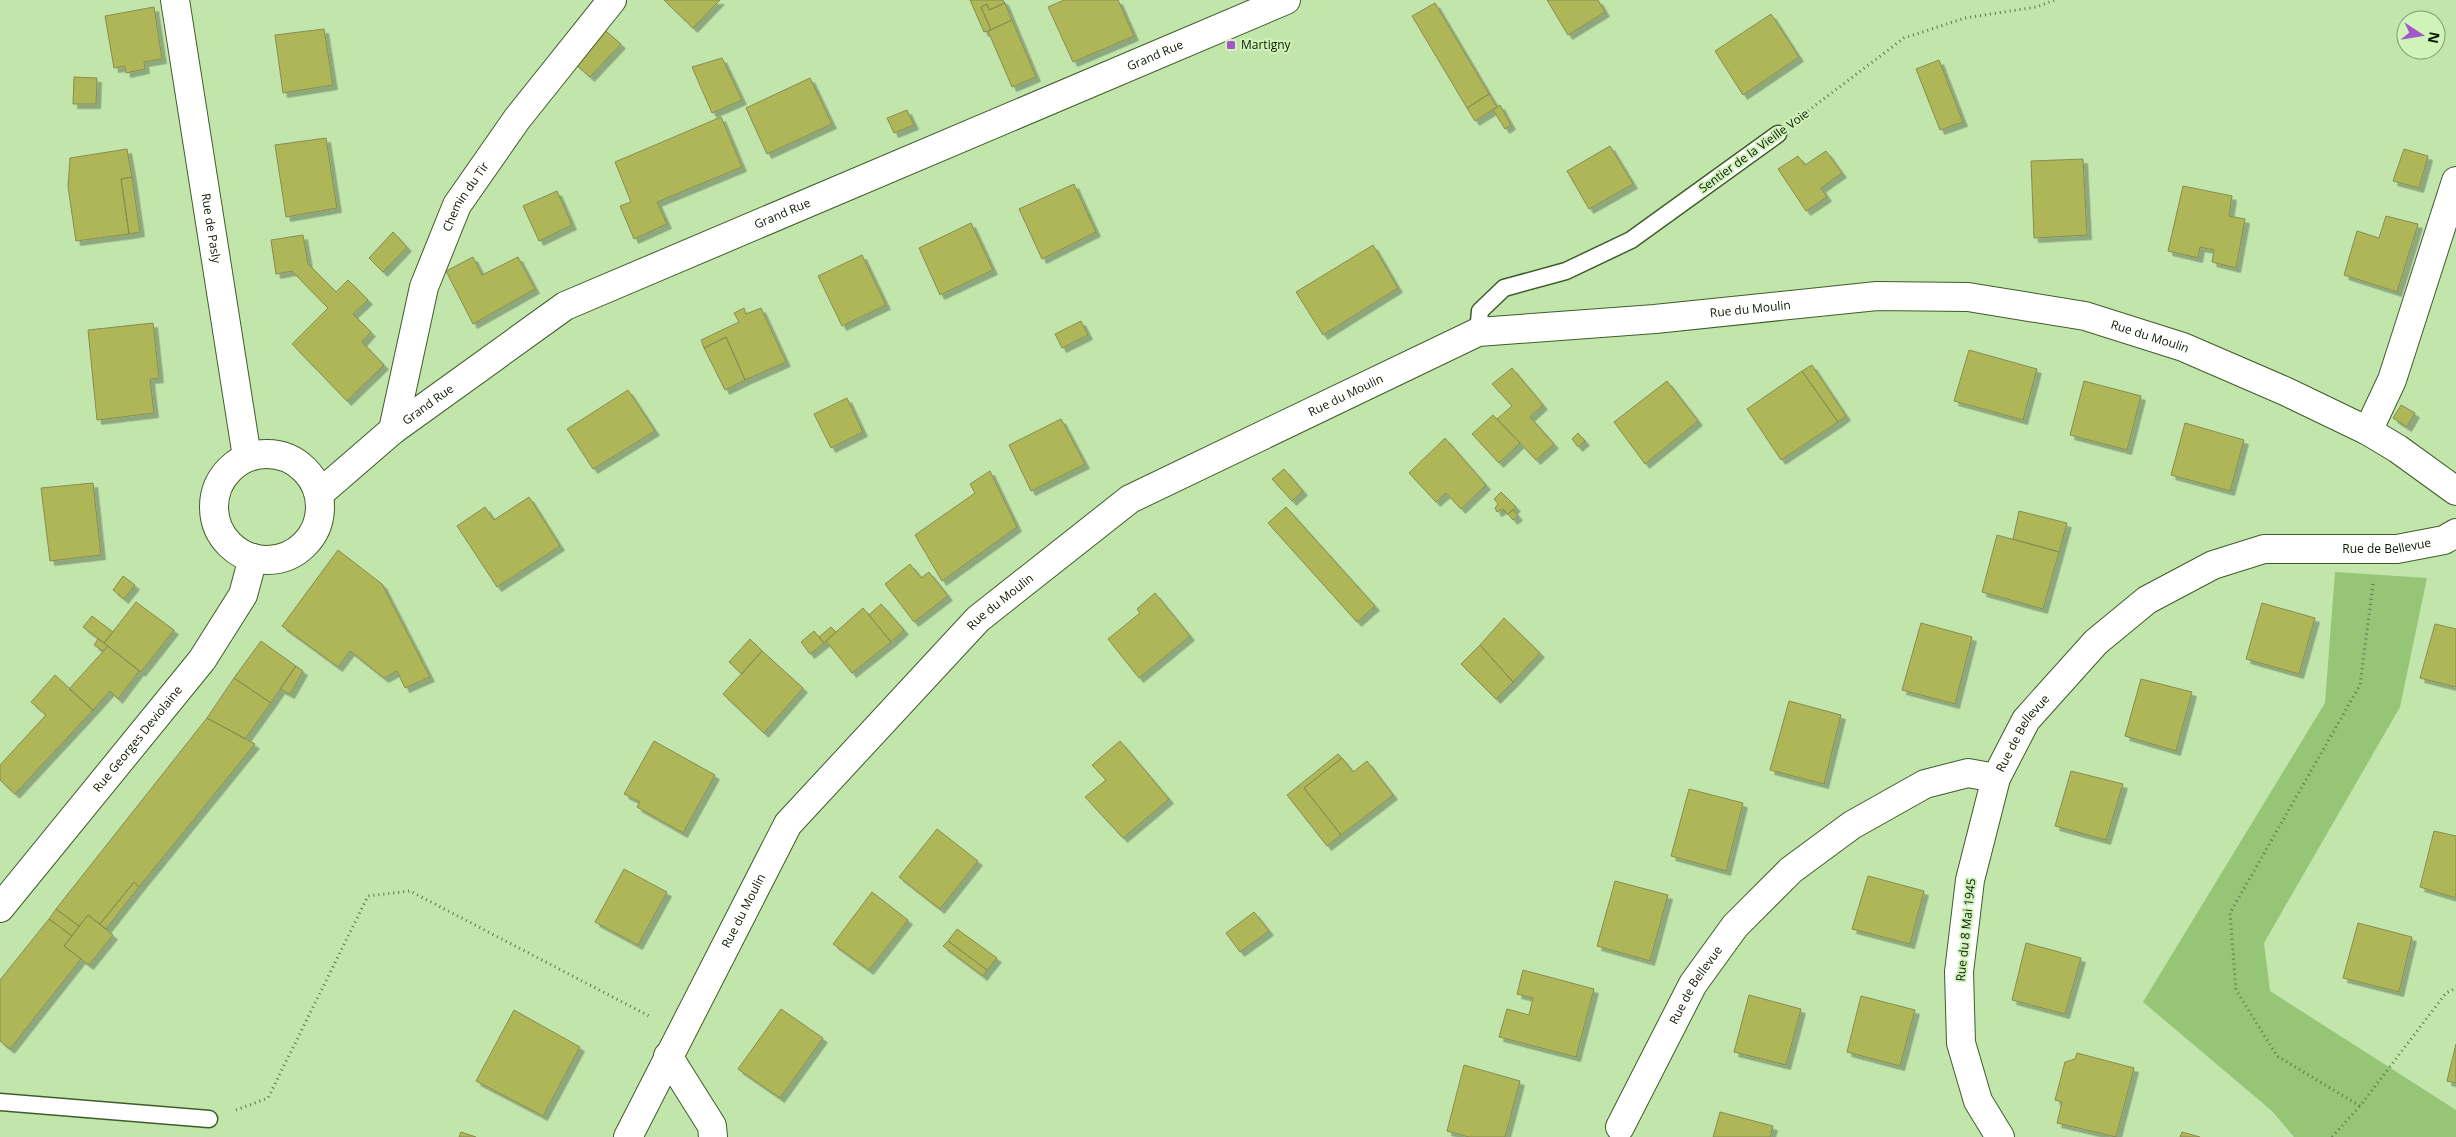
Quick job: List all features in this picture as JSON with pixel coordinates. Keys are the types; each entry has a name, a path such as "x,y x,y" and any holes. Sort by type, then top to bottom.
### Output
{"street":[{"name":"Rue de Pasly","path":"175,0 247,457"},
{"name":"Chemin du Tir","path":"393,430 424,288 457,205 517,119 612,0"},
{"name":"Grand Rue","path":"319,494 393,430 564,306 1286,0"},
{"path":"2368,431 2392,380 2456,181"},
{"name":"Rue du Moulin","path":"628,1137 788,824 978,619 1130,500 1478,332 1655,319 1877,296 1968,297 2085,316 2183,347 2287,392 2368,431 2398,449 2456,491"},
{"path":"265,454 284,456 299,464 312,478 319,494 320,512 315,530 304,545 289,556 271,560 253,558 236,550 223,536 216,519 215,500 221,482 232,467 247,457 265,454"},
{"name":"Rue de Bellevue","path":"1620,1127 1693,984 1734,926 1791,870 1852,825 1925,784 1968,773 1996,778 2026,720 2096,642 2147,600 2213,565 2264,549 2397,549 2444,540 2456,533"},
{"name":"Rue Georges Deviolaine","path":"0,908 202,660 243,595 253,558"},
{"name":"Rue du 8 Mai 1945","path":"1996,778 1970,880 1959,972 1961,1043 1978,1101 2000,1137"},
{"path":"668,1056 712,1126 713,1137"}],"lane":[{"name":"Sentier de la Vieille Voie","path":"1478,332 1480,311 1504,288 1566,271 1631,240 1778,134"},
{"path":"0,1102 209,1119"}],"path":[{"name":"Sentier de la Vieille Voie","path":"1778,134 1904,38 1965,18 2036,8 2055,0"},
{"path":"2360,1106 2278,1056 2236,990 2230,913 2360,685 2377,549"},
{"path":"209,1119 268,1098 368,896 410,891 680,1032"},
{"path":"2332,1137 2360,1106 2446,993 2456,988"}],"green space":[{"path":"2335,572 2427,578 2400,707 2264,943 2270,991 2456,1110 2456,1137 2294,1137 2272,1111 2143,1002 2325,703"}],"building":[{"path":"664,0 720,0 693,28"},
{"path":"970,0 1003,0 1005,3 989,10 987,4 981,7 991,30 984,32"},
{"path":"1064,0 1118,0 1134,36 1073,62 1048,7"},
{"path":"1547,0 1598,0 1605,12 1568,35"},
{"path":"1005,3 1012,20 991,30 981,7 987,4 989,10"},
{"path":"1435,3 1489,94 1467,108 1412,16"},
{"path":"154,7 162,59 144,62 145,69 126,73 125,66 114,68 105,16"},
{"path":"1771,14 1799,57 1743,95 1715,51"},
{"path":"1012,20 1036,77 1012,87 988,31"},
{"path":"601,27 621,44 590,77 570,59"},
{"path":"324,29 333,85 283,93 275,35"},
{"path":"722,58 742,100 712,113 692,67"},
{"path":"1939,60 1963,122 1940,130 1916,69"},
{"path":"74,77 97,78 96,104 73,104"},
{"path":"810,78 832,124 767,154 746,108"},
{"path":"1489,94 1497,107 1475,121 1467,108"},
{"path":"1500,105 1511,125 1505,129 1493,110"},
{"path":"907,110 914,125 894,133 887,118"},
{"path":"721,117 742,167 657,202 667,224 634,239 620,206 631,202 615,162"},
{"path":"326,138 337,208 286,217 275,145"},
{"path":"1610,146 1633,184 1589,209 1567,171"},
{"path":"127,149 132,177 121,179 129,234 76,241 68,187 70,158"},
{"path":"2404,149 2428,156 2419,188 2393,181"},
{"path":"1826,151 1842,173 1821,188 1827,197 1806,211 1778,169 1798,156 1805,165"},
{"path":"2083,159 2087,235 2034,238 2031,161"},
{"path":"132,177 140,232 129,234 121,179"},
{"path":"1074,184 1096,232 1042,259 1019,209"},
{"path":"2183,186 2232,196 2229,216 2245,219 2236,268 2212,262 2214,250 2200,247 2198,258 2168,251"},
{"path":"557,191 572,225 539,241 523,206"},
{"path":"2386,216 2418,224 2397,292 2344,275 2357,231 2379,238"},
{"path":"971,223 993,270 940,295 919,248"},
{"path":"393,232 407,247 383,272 369,258"},
{"path":"303,235 308,264 336,292 348,280 368,300 353,314 371,332 362,342 384,365 347,401 292,344 328,308 292,271 276,274 271,240"},
{"path":"1373,245 1398,288 1323,335 1296,292"},
{"path":"862,255 886,305 842,326 818,276"},
{"path":"473,257 482,275 518,257 535,289 473,324 446,271"},
{"path":"744,308 746,314 761,308 786,362 745,380 726,337 704,348 701,340 739,322 734,313"},
{"path":"1081,321 1088,335 1062,348 1055,334"},
{"path":"153,323 159,378 150,379 154,413 97,420 88,330"},
{"path":"726,337 745,380 725,390 704,348"},
{"path":"1969,350 2037,369 2023,420 1954,401"},
{"path":"1812,365 1846,416 1838,422 1802,371"},
{"path":"1512,368 1543,405 1530,417 1554,444 1536,460 1497,419 1512,406 1492,384"},
{"path":"1802,371 1838,422 1781,460 1747,409"},
{"path":"1667,381 1698,421 1645,464 1614,422"},
{"path":"2084,381 2141,396 2127,450 2070,435"},
{"path":"628,390 655,431 593,469 567,429"},
{"path":"847,398 863,432 831,448 814,414"},
{"path":"2401,405 2415,413 2407,427 2393,418"},
{"path":"1493,415 1520,443 1499,463 1472,434"},
{"path":"1061,419 1085,464 1031,491 1009,445"},
{"path":"2185,423 2244,440 2230,491 2171,475"},
{"path":"1578,433 1585,441 1578,447 1572,439"},
{"path":"1445,438 1486,485 1461,509 1446,493 1436,502 1409,473"},
{"path":"1284,469 1303,491 1292,501 1272,479"},
{"path":"990,471 1017,527 942,581 915,535 975,493 970,484"},
{"path":"93,483 101,555 50,561 41,488"},
{"path":"1501,492 1516,507 1508,514 1503,509 1497,512 1495,508 1498,504 1494,499"},
{"path":"529,497 560,546 497,587 457,526 485,507 494,520"},
{"path":"1286,507 1375,606 1357,622 1268,523"},
{"path":"1513,510 1518,516 1513,520 1508,514"},
{"path":"2019,511 2067,523 2059,552 2013,539"},
{"path":"1997,535 2059,552 2043,609 1982,592"},
{"path":"338,550 382,584 430,677 405,688 397,671 384,678 350,651 338,667 282,626"},
{"path":"910,564 921,578 929,572 948,596 914,622 885,584"},
{"path":"123,576 135,585 124,599 113,590"},
{"path":"1155,593 1190,636 1139,678 1108,639 1140,613 1137,609"},
{"path":"136,602 174,630 141,672 104,643"},
{"path":"2262,603 2315,618 2299,674 2246,659"},
{"path":"881,604 904,630 891,642 869,615"},
{"path":"863,608 891,642 852,673 826,641"},
{"path":"92,616 113,632 104,643 83,627"},
{"path":"1504,618 1540,653 1513,682 1480,645"},
{"path":"1921,623 1972,637 1955,704 1902,690"},
{"path":"2435,624 2456,629 2456,687 2420,678"},
{"path":"831,627 836,632 824,643 819,637"},
{"path":"814,631 824,643 810,654 801,642"},
{"path":"98,639 108,646 103,651 94,645"},
{"path":"750,639 762,651 742,674 729,662"},
{"path":"261,641 296,666 271,703 234,678"},
{"path":"1480,645 1513,682 1496,699 1461,664"},
{"path":"108,646 139,671 118,699 110,691 93,710 69,689"},
{"path":"762,651 803,688 764,733 723,694"},
{"path":"296,666 303,671 290,694 280,689"},
{"path":"55,675 93,710 15,794 0,780 0,765 46,715 31,702"},
{"path":"234,678 271,703 245,739 207,718"},
{"path":"2141,679 2192,692 2176,751 2125,736"},
{"path":"1789,701 1841,715 1824,784 1770,770"},
{"path":"207,718 255,744 139,887 134,882 100,924 88,915 79,926 56,909"},
{"path":"654,741 715,775 683,833 637,807 640,802 624,794"},
{"path":"1120,741 1169,799 1123,838 1085,797 1106,780 1092,765"},
{"path":"1338,754 1342,758 1304,788 1341,835 1327,846 1287,795"},
{"path":"1342,758 1353,772 1367,761 1393,795 1341,835 1304,788"},
{"path":"2071,771 2123,784 2106,840 2055,826"},
{"path":"1689,789 1743,803 1726,871 1671,856"},
{"path":"937,829 978,861 940,909 899,877"},
{"path":"2434,831 2456,836 2456,898 2420,887"},
{"path":"624,869 667,892 638,945 595,922"},
{"path":"1868,876 1924,891 1910,944 1852,929"},
{"path":"1615,881 1668,895 1650,961 1597,946"},
{"path":"134,882 139,887 106,929 100,924"},
{"path":"872,892 908,920 869,970 833,944"},
{"path":"56,909 79,926 72,936 49,919"},
{"path":"1254,912 1269,931 1240,952 1226,933"},
{"path":"88,915 113,935 89,965 64,946"},
{"path":"49,919 72,936 64,946 81,959 10,1049 0,1041 0,980"},
{"path":"2358,923 2412,937 2399,992 2343,978"},
{"path":"957,929 997,958 987,970 948,941"},
{"path":"948,941 987,970 983,976 943,946"},
{"path":"2026,943 2081,958 2065,1014 2012,1000"},
{"path":"1523,970 1594,989 1576,1057 1499,1037 1507,1009 1529,1015 1533,998 1517,994"},
{"path":"1749,995 1801,1009 1786,1065 1734,1052"},
{"path":"1861,996 1915,1010 1900,1066 1847,1052"},
{"path":"781,1009 823,1038 780,1098 738,1069"},
{"path":"514,1010 580,1047 543,1116 476,1081"},
{"path":"2456,1044 2456,1083 2447,1081"},
{"path":"2077,1053 2134,1068 2116,1137 2057,1123 2062,1102 2055,1100 2065,1062 2075,1059"},
{"path":"1464,1065 1520,1081 1505,1137 1469,1137 1447,1131"},
{"path":"1720,1112 1773,1126 1770,1137 1713,1137"},
{"path":"461,1132 476,1137 459,1137"},
{"path":"2182,1132 2200,1137 2180,1137"}],"place":[{"name":"Martigny","path":"1231,45"}]}
